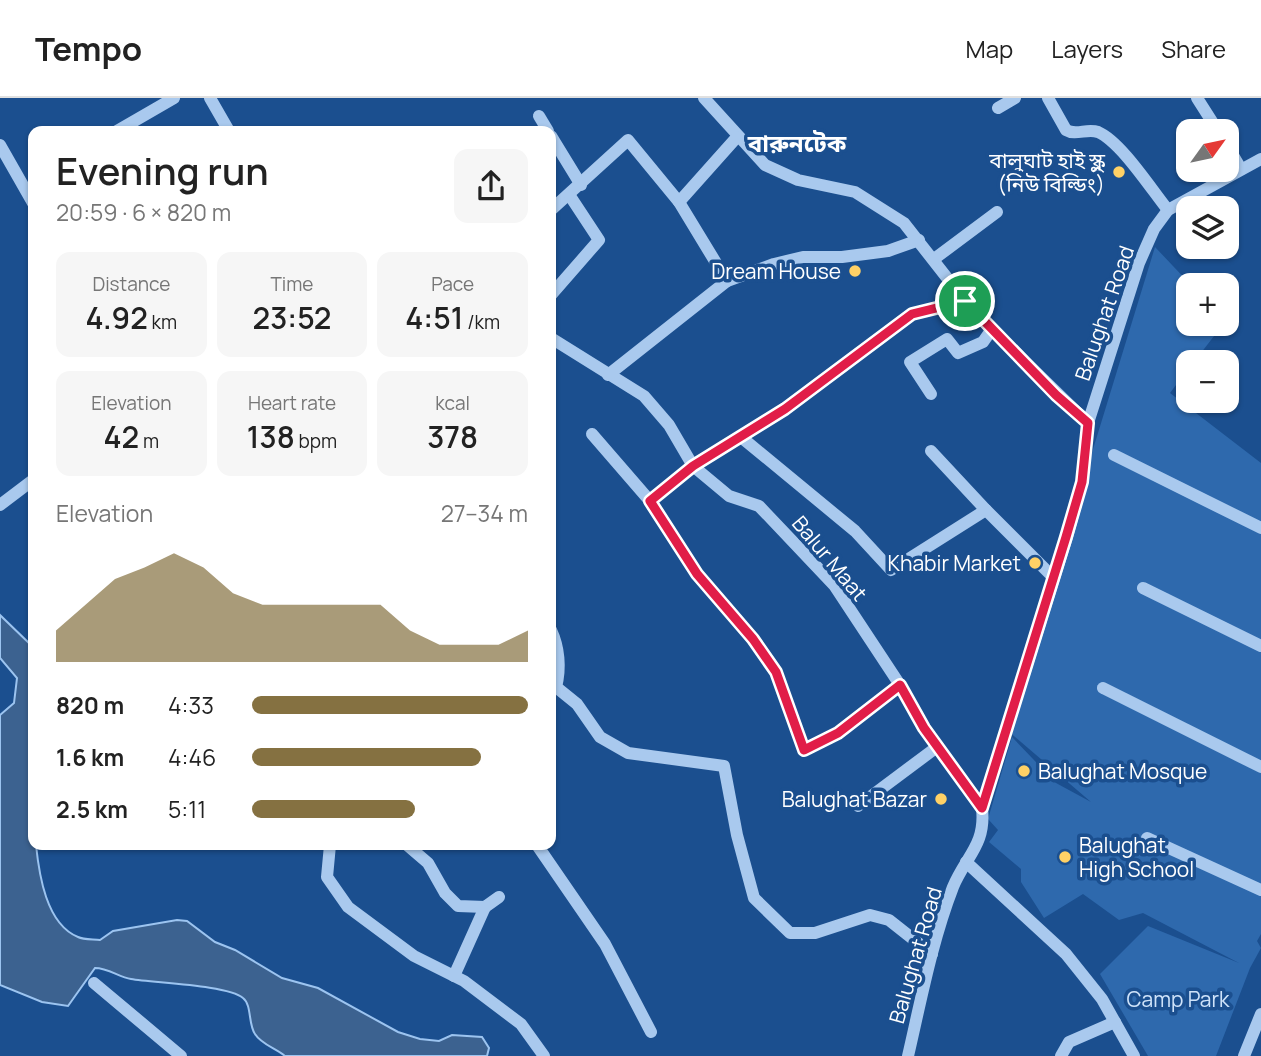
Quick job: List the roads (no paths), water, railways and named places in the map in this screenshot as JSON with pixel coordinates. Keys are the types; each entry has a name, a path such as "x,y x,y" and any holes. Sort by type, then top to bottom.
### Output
{"street":[{"path":"126,126 174,98"},
{"path":"211,98 226,126"},
{"path":"704,98 765,165 797,180 855,192 888,211 919,240 965,301 1088,423"},
{"path":"998,108 1015,98"},
{"path":"1048,98 1066,130 1071,133 1095,131 1110,139 1168,210"},
{"path":"1197,98 1210,119"},
{"path":"539,116 545,126"},
{"path":"679,202 737,136"},
{"path":"556,206 581,186 628,139 679,202 727,281"},
{"path":"556,144 581,186"},
{"path":"0,145 28,194"},
{"name":"Balughat Road","path":"908,1056 932,954 953,887 982,835 982,808 1082,482 1088,423 1139,263 1154,229 1168,210 1261,159"},
{"path":"556,289 599,240 570,196"},
{"path":"934,259 997,212"},
{"path":"608,375 727,281 803,257 842,257 888,251 919,240"},
{"path":"650,501 693,466 785,409 912,314 965,301"},
{"path":"931,394 911,362 947,339 958,353 983,342 992,329"},
{"name":"Balur Maat","path":"556,341 608,375 630,384 644,396 669,425 693,466 729,496 759,506 834,585 937,747 982,808"},
{"path":"592,434 650,501 697,574 753,639 776,672 804,750 838,733 900,685"},
{"path":"741,437 855,531 891,570 986,510"},
{"path":"931,451 1054,577"},
{"path":"1114,455 1261,528"},
{"path":"0,505 28,484"},
{"path":"1143,588 1261,646"},
{"path":"556,646 559,675 556,681"},
{"path":"1102,688 1261,767"},
{"path":"556,689 577,704 600,737 628,753 724,766 737,835 754,898 790,933 815,933 870,915 889,920 932,954"},
{"path":"858,806 937,747"},
{"path":"1147,838 1261,890"},
{"path":"326,850 327,877 348,907 414,956 454,976 521,1024 544,1056"},
{"path":"413,850 428,863 445,893 458,906 485,907"},
{"path":"540,850 605,944 651,1032"},
{"path":"966,862 1066,954 1102,999 1134,1056"},
{"path":"454,976 485,907 499,897"},
{"path":"93,983 181,1056"},
{"path":"1244,1056 1261,1014"},
{"path":"1061,1056 1069,1042 1115,1022"}],"place":[{"name":"বালুঘাট হাই স্কুল (নিউ বিল্ডিং)","path":"1119,172"},
{"name":"Dream House","path":"855,271"},
{"name":"Khabir Market","path":"1035,563"},
{"name":"Balughat Mosque","path":"1024,771"},
{"name":"Balughat Bazar","path":"941,799"},
{"name":"Balughat High School","path":"1065,857"}],"district":[{"name":"বারুনটেক","path":"797,142"}],"park label":[{"name":"Camp Park","path":"1178,999"}]}
